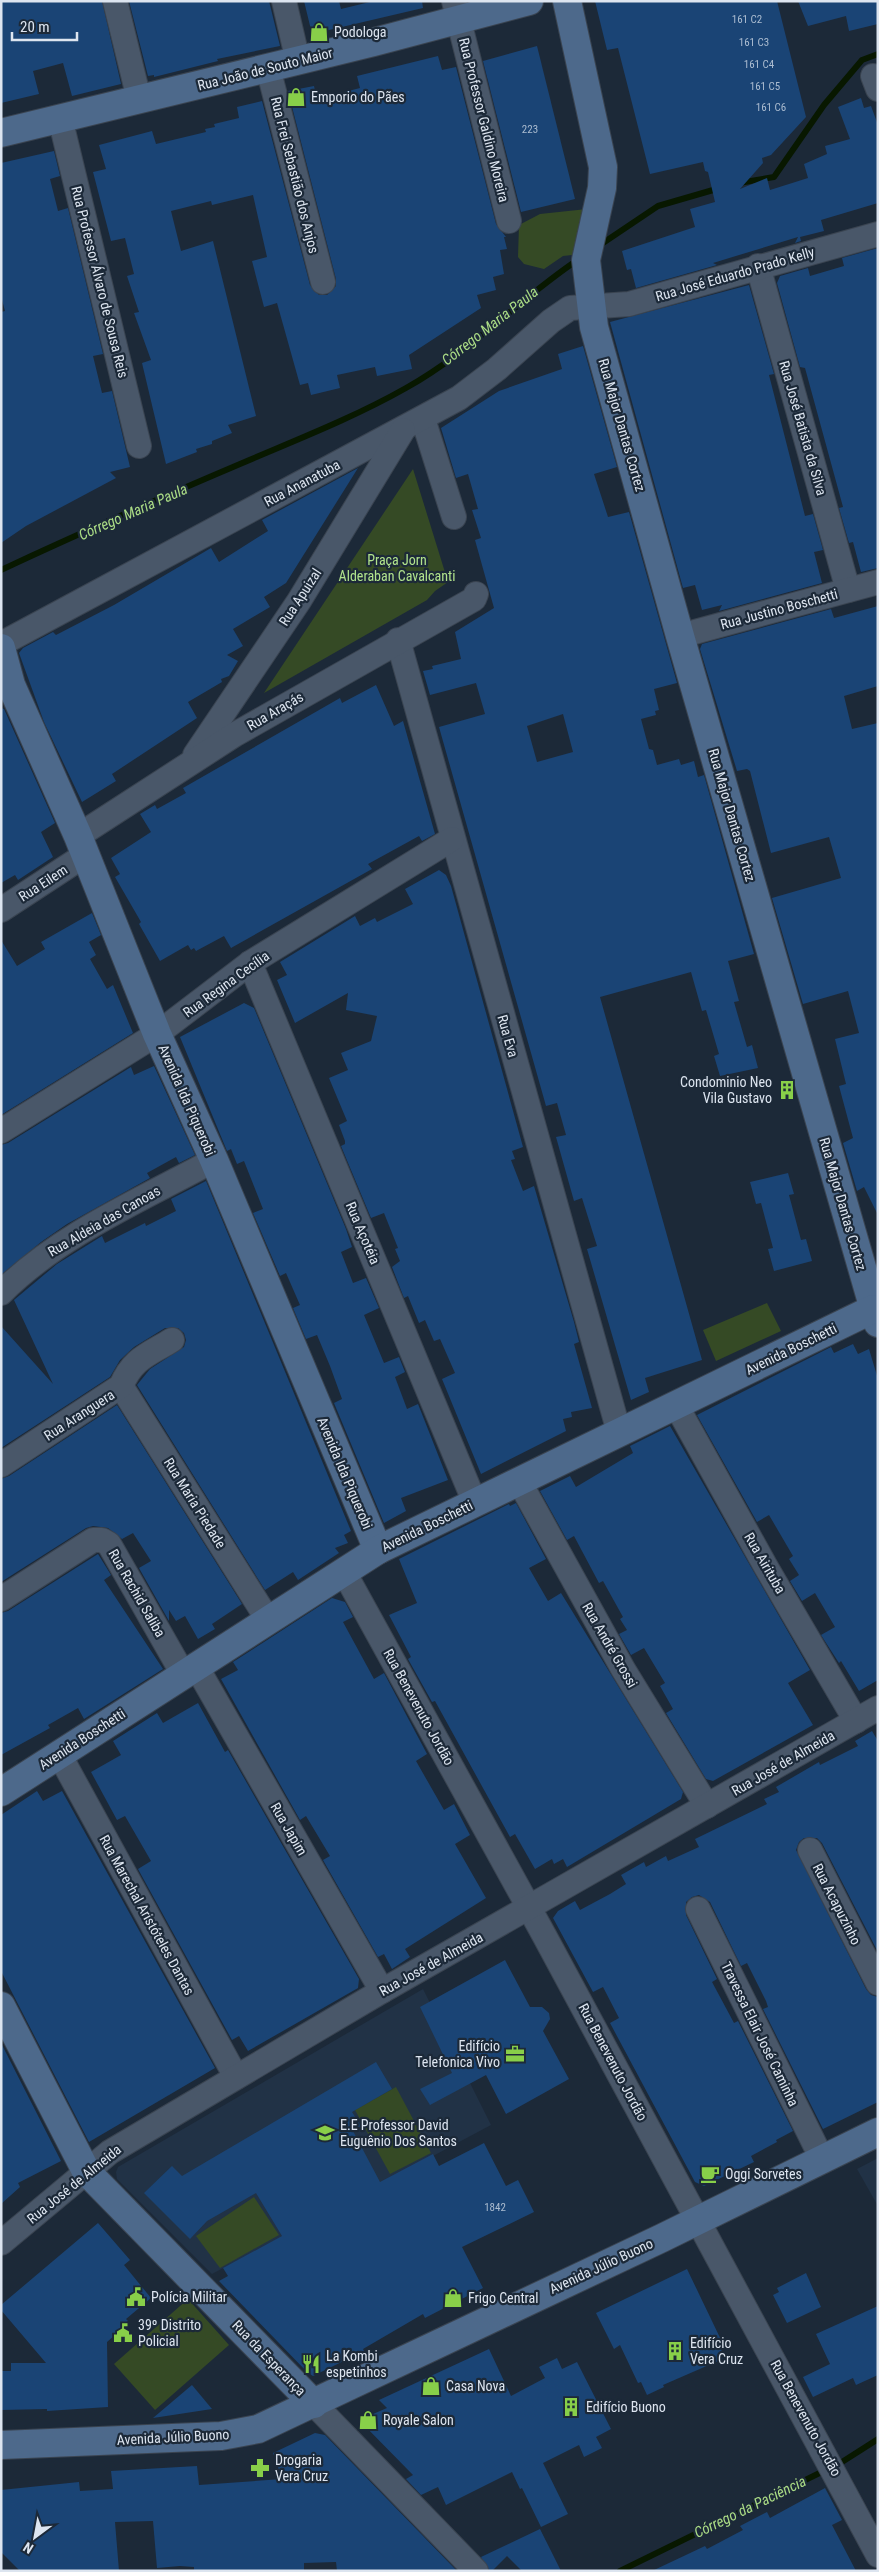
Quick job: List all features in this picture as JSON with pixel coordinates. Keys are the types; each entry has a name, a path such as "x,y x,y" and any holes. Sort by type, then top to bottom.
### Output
{"street":[{"path":"115,1 139,99"},
{"path":"284,1 298,61"},
{"name":"Rua João de Souto Maior","path":"1,132 298,61 456,10 529,1"},
{"name":"Rua Major Dantas Cortez","path":"567,1 600,146 603,167 602,188 595,209 586,260 594,327 680,636 876,1313"},
{"name":"Rua Professor Galdino Moreira","path":"456,10 509,221"},
{"name":"Rua Frei Sebastião dos Anjos","path":"268,68 323,282"},
{"name":"Rua Professor Álvaro de Sousa Reis","path":"60,118 139,446"},
{"name":"Rua José Eduardo Prado Kelly","path":"590,306 630,304 758,266 878,234"},
{"name":"Rua José Batista da Silva","path":"758,266 848,590"},
{"name":"Rua Ananatuba","path":"1,646 459,398 497,369 551,321 570,308 590,306"},
{"path":"413,424 454,517"},
{"name":"Rua Apuizal","path":"190,762 299,601 413,424"},
{"name":"Rua Justino Boschetti","path":"680,636 878,582"},
{"name":"Rua Araçás","path":"81,846 190,762 398,640 474,599 476,594"},
{"name":"Rua Eva","path":"398,640 619,1432"},
{"name":"Avenida Ida Piquerobi","path":"1,646 6,688 81,846 157,1034 214,1160 378,1550"},
{"name":"Rua Regina Cecília","path":"1,1131 157,1034 250,963 452,839"},
{"name":"Rua Eilem","path":"1,910 81,846"},
{"name":"Rua Açotéia","path":"250,963 475,1503"},
{"name":"Rua Aldeia das Canoas","path":"1,1293 43,1255 80,1232 214,1160"},
{"name":"Avenida Boschetti","path":"1,1792 378,1550 619,1432 876,1313"},
{"name":"Rua Aranguera","path":"1,1465 122,1386 128,1371 135,1362 172,1340"},
{"name":"Rua Maria Piedade","path":"122,1386 268,1620"},
{"name":"Rua Airituba","path":"676,1405 766,1567 856,1720"},
{"name":"Rua André Grossi","path":"519,1481 623,1669 707,1806"},
{"name":"Rua Rachid Saliba","path":"1,1600 93,1540 102,1540 109,1544 189,1670"},
{"name":"Rua Benevenuto Jordão","path":"344,1572 530,1908 878,2555"},
{"name":"Rua Japim","path":"189,1670 382,1991"},
{"name":"Rua José de Almeida","path":"1,2244 110,2152 382,1991 878,1708"},
{"name":"Rua Marechal Aristóteles Dantas","path":"59,1754 236,2077"},
{"name":"Rua Acapuzinho","path":"810,1850 878,1984"},
{"name":"Travessa Elair José Caminha","path":"698,1910 822,2159"},
{"name":"Rua da Esperança","path":"1,2006 86,2171 476,2571"},
{"name":"Avenida Júlio Buono","path":"1,2445 221,2436 258,2429 314,2404 878,2132"}],"shaded area":[{"name":"E.E Professor David Euguênio Dos Santos","path":"423,1989 491,2125 212,2274 117,2179 116,2172 118,2167"},
{"path":"878,2158 878,2206 857,2169"}],"green space":[{"path":"587,209 572,255 563,256 544,269 524,264 518,257 519,225 540,214"},
{"name":"Praça Jorn Alderaban Cavalcanti","path":"413,469 448,582 435,591 427,600 264,693"},
{"path":"767,1303 781,1331 716,1361 703,1330"},
{"path":"396,2087 431,2153 390,2174 355,2110"},
{"path":"254,2197 279,2235 220,2268 196,2236"},
{"path":"188,2299 229,2345 155,2410 114,2364"}],"building":[{"path":"1,1 102,1 121,84 72,96 63,63 33,71 39,94 1,103"},
{"path":"129,1 269,1 280,46 217,59 218,61 154,77 154,75 148,76"},
{"path":"304,1 339,1 341,9 374,1 422,1 423,8 312,34"},
{"path":"595,1 777,1 806,117 771,155 762,158 763,163 740,189 767,178 770,190 808,178 804,164 827,154 825,146 850,139 838,107 861,98 864,108 871,106 878,125 878,203 821,220 824,231 800,237 801,241 795,243 798,237 713,263 717,265 636,288 631,269 627,270 622,251 695,227 690,209 715,202 708,172 705,171 703,162 650,174 618,48 607,50"},
{"path":"798,1 878,1 878,24 849,31 846,16 808,26"},
{"path":"537,46 575,199 521,212 483,61"},
{"path":"438,56 442,70 456,67 496,224 506,237 504,237 507,249 500,250 504,274 493,277 496,290 477,295 481,308 409,355 412,369 377,376 375,367 337,375 340,388 311,395 308,383 300,385 277,303 264,307 252,261 267,257 253,195 212,205 211,201 171,211 181,251 213,241 256,416 228,425 232,433 212,441 212,444 196,449 197,452 166,464 142,363 151,360 134,313 139,312 127,276 134,274 125,238 111,241 93,172 106,169 99,145 152,131 156,144 206,132 205,129 215,127 214,124 239,118 237,107 262,101 310,285 319,295 327,295 336,286 336,279 288,91 314,86 317,99 360,88 357,76"},
{"path":"54,151 60,176 50,179 58,211 68,208 103,354 93,356 102,393 112,391 130,467 110,472 116,478 26,526 1,543 1,312 5,311 1,296 1,163"},
{"path":"878,248 878,568 861,572 853,542 849,543 839,508 843,507 805,368 800,367 777,283 780,276 808,268 810,276 844,266 842,258"},
{"path":"749,285 774,374 769,375 805,516 813,514 823,550 814,552 822,583 719,611 722,605 702,610 695,585 683,588 610,322"},
{"path":"583,346 617,467 594,474 608,517 629,512 677,683 654,689 659,710 655,711 656,715 641,719 649,749 653,750 657,765 679,759 681,765 694,761 698,777 704,775 754,954 728,961 739,1001 734,1002 747,1047 752,1045 758,1068 720,1076 714,1056 719,1054 706,1010 702,1011 691,972 600,997 702,1360 645,1378 649,1392 631,1400 587,1249 597,1246 582,1198 574,1201 556,1137 566,1135 557,1103 546,1106 439,727 485,714 476,683 430,695 423,671 433,669 432,666 461,659 455,632 494,608 475,540 481,538 472,510 478,509 468,474 456,478 441,428 499,391 562,369 558,354","holes":["563,714 573,752 537,762 527,726"]},
{"path":"358,468 286,583 264,597 270,607 233,629 243,646 227,655 238,661 229,676 221,679 222,682 188,702 197,718 112,774 116,781 82,802 44,722 19,653 23,648 53,632 56,635 114,605 211,548 219,562 268,531 262,520"},
{"path":"878,606 878,686 844,696 852,729 878,723 878,1215 864,1187 857,1191 843,1143 853,1138 839,1086 846,1084 835,1039 859,1033 848,991 803,1004 772,898 841,878 829,837 771,853 750,771 747,769 737,771 700,649 702,644 831,609 834,618"},
{"path":"376,685 394,726 403,721 435,834 422,841 419,836 368,864 372,869 231,948 224,936 196,951 194,948 191,950 188,945 160,961 139,924 141,922 115,877 120,874 111,858 151,832 140,814 155,805 157,809 186,793 183,788 340,698 342,703"},
{"path":"1,708 4,709 55,823 41,832 53,857 18,880 15,875 1,883"},
{"path":"439,870 446,875 451,886 523,1147 512,1151 515,1159 511,1160 523,1191 534,1186 574,1322 579,1342 574,1344 592,1408 571,1412 572,1417 563,1419 566,1431 481,1474 442,1379 455,1373 440,1339 434,1341 425,1320 419,1323 408,1296 404,1298 392,1267 400,1261 395,1249 398,1248 384,1213 371,1218 341,1146 345,1144 345,1141 339,1125 347,1121 329,1078 348,1070 341,1053 371,1041 377,1016 346,1010 348,993 295,1023 277,980 287,975 280,962 355,916 360,926 375,918 377,922 413,904 405,889"},
{"path":"92,913 101,935 89,942 96,955 90,959 107,989 113,985 133,1033 1,1115 1,940 17,966 45,949 41,942"},
{"path":"244,1003 254,1008 346,1229 352,1247 341,1252 353,1283 366,1278 379,1308 364,1315 384,1363 399,1357 405,1372 395,1377 407,1409 418,1404 448,1480 401,1498 406,1511 384,1523 334,1403 342,1399 317,1335 306,1339 293,1308 300,1305 286,1273 280,1276 253,1213 263,1209 244,1161 237,1164 231,1149 227,1151 180,1037"},
{"path":"154,1066 195,1155 179,1163 176,1157 147,1173 150,1178 67,1224 41,1242 2,1274 1,1145 8,1143 131,1067 134,1075"},
{"path":"788,1173 794,1194 789,1195 801,1240 806,1239 812,1261 774,1271 768,1249 773,1248 761,1203 756,1204 750,1182"},
{"path":"206,1181 351,1531 344,1535 348,1543 335,1548 339,1553 298,1580 293,1572 265,1590 137,1385 150,1369 184,1347 186,1340 184,1333 178,1328 165,1328 134,1347 120,1360 110,1377 1,1448 1,1326 53,1384 14,1300 57,1264 102,1236 105,1243 145,1223 146,1226 176,1211 171,1199"},
{"path":"853,1344 858,1354 869,1349 878,1379 878,1680 859,1691 841,1661 839,1663 821,1635 835,1627 815,1593 802,1601 790,1581 799,1575 789,1559 793,1556 769,1515 757,1522 697,1415 831,1347 834,1353"},
{"path":"117,1405 242,1604 212,1624 215,1629 198,1639 185,1616 176,1621 169,1610 169,1621 139,1568 151,1561 133,1533 122,1539 108,1528 93,1526 86,1528 1,1582 1,1479 9,1476"},
{"path":"670,1426 810,1670 788,1683 813,1725 713,1781 706,1779 666,1713 673,1709 660,1686 665,1683 644,1648 631,1655 619,1634 627,1630 620,1619 623,1617 603,1581 599,1583 574,1536 567,1540 540,1491 570,1476 576,1487 633,1453 630,1446"},
{"path":"516,1503 546,1559 529,1568 548,1601 561,1593 683,1792 681,1799 567,1867 563,1859 554,1864 552,1859 535,1869 515,1834 510,1837 435,1701 432,1702 408,1659 411,1657 389,1615 417,1603 399,1559 509,1504 510,1506"},
{"path":"98,1554 111,1575 104,1580 163,1669 84,1719 78,1708 48,1725 50,1728 1,1755 1,1613 8,1611"},
{"path":"332,1598 345,1602 353,1617 343,1622 374,1679 384,1673 427,1754 416,1761 444,1810 454,1804 470,1835 455,1844 486,1898 405,1949 410,1957 392,1969 384,1954 378,1957 323,1860 330,1856 306,1816 300,1820 221,1679 238,1670 233,1662"},
{"path":"198,1703 225,1752 228,1750 359,1979 358,1988 248,2051 239,2036 232,2040 138,1869 151,1861 125,1816 117,1820 91,1772 121,1755 113,1741 157,1713 163,1723"},
{"path":"872,1731 878,1741 878,1952 822,1843 817,1838 804,1838 799,1842 796,1850 866,1989 871,1995 878,1997 878,2102 823,2129 763,2009 768,2007 766,2001 747,1963 741,1966 710,1902 699,1895 692,1897 686,1902 686,1915 717,1979 712,1982 734,2023 738,2021 793,2131 751,2156 754,2162 704,2186 695,2182 610,2023 619,2018 603,1987 593,1992 553,1918 558,1911 575,1901 580,1910 610,1894 626,1884 621,1875 644,1862 646,1867 666,1856 668,1861 699,1847 695,1839 767,1804 764,1799 779,1792 776,1787 819,1762 820,1765 858,1746 855,1741"},
{"path":"37,1791 43,1801 62,1791 215,2068 89,2142 1,1971 1,1815"},
{"name":"Edifício Telefonica Vivo","path":"505,1960 530,2007 542,2007 549,2013 550,2019 543,2031 569,2079 506,2114 486,2075 430,2105 420,2089 452,2073 420,2007"},
{"path":"1,2043 61,2161 18,2183 20,2187 1,2204"},
{"path":"376,2062 392,2089 352,2112 361,2126 353,2131 380,2182 433,2154 439,2166 484,2143 506,2186 518,2180 534,2212 462,2247 483,2288 425,2318 423,2314 363,2349 364,2351 313,2376 219,2281 228,2276 223,2268 282,2236 256,2193 207,2221 190,2239 144,2193 172,2166 182,2176"},
{"path":"98,2223 130,2260 124,2265 151,2298 126,2319 128,2321 122,2326 124,2327 107,2342 108,2407 47,2411 47,2409 1,2410 1,2371 11,2371 11,2363 46,2363 1,2310 1,2305"},
{"path":"687,2269 723,2344 719,2345 725,2358 663,2385 664,2387 647,2395 641,2382 638,2383 620,2345 614,2349 596,2313"},
{"path":"806,2273 821,2307 787,2323 773,2295 779,2292 777,2288"},
{"path":"878,2306 878,2375 856,2385 853,2378 813,2397 803,2377 830,2364 816,2334"},
{"path":"489,2349 511,2396 545,2378 539,2367 557,2358 562,2369 577,2362 611,2429 596,2437 602,2448 584,2457 579,2445 543,2463 568,2514 541,2527 512,2472 446,2505 438,2487 421,2495 406,2479 413,2475 359,2420 387,2408 379,2400"},
{"path":"192,2385 212,2409 153,2418"},
{"path":"315,2433 325,2435 457,2571 337,2571 336,2562 304,2563 304,2571 194,2571 194,2567 180,2566 157,2568 153,2521 115,2522 119,2571 20,2571 1,2552 1,2490 79,2482 80,2491 113,2489 111,2471 197,2466 199,2485 282,2479 273,2453"},
{"path":"825,2488 842,2520 832,2525 856,2571 652,2571 705,2546 707,2549 743,2530 740,2526 767,2512 770,2518"},
{"path":"540,2529 561,2571 522,2571 507,2556 492,2571 489,2571 481,2557"}],"waterway":[{"name":"Córrego Maria Paula","path":"739,183 774,177 824,105 862,60 878,54"},
{"name":"Córrego Maria Paula","path":"597,247 658,206 720,188"},
{"name":"Córrego Maria Paula","path":"1,570 386,399 451,359 579,259"},
{"name":"Córrego da Paciência","path":"620,2571 842,2462 878,2439"}],"place":[{"name":"Podologa","path":"319,32"},
{"name":"Emporio do Pães","path":"296,97"},
{"name":"Condominio Neo Vila Gustavo","path":"787,1090"},
{"name":"Edifício Telefonica Vivo","path":"515,2054"},
{"name":"E.E Professor David Euguênio Dos Santos","path":"325,2133"},
{"name":"Oggi Sorvetes","path":"710,2174"},
{"name":"Polícia Militar","path":"136,2297"},
{"name":"Frigo Central","path":"453,2298"},
{"name":"39º Distrito Policial","path":"123,2333"},
{"name":"Edifício Vera Cruz","path":"675,2351"},
{"name":"La Kombi espetinhos","path":"311,2364"},
{"name":"Casa Nova","path":"431,2386"},
{"name":"Edifício Buono","path":"571,2407"},
{"name":"Royale Salon","path":"368,2420"},
{"name":"Drogaria Vera Cruz","path":"260,2468"}]}
